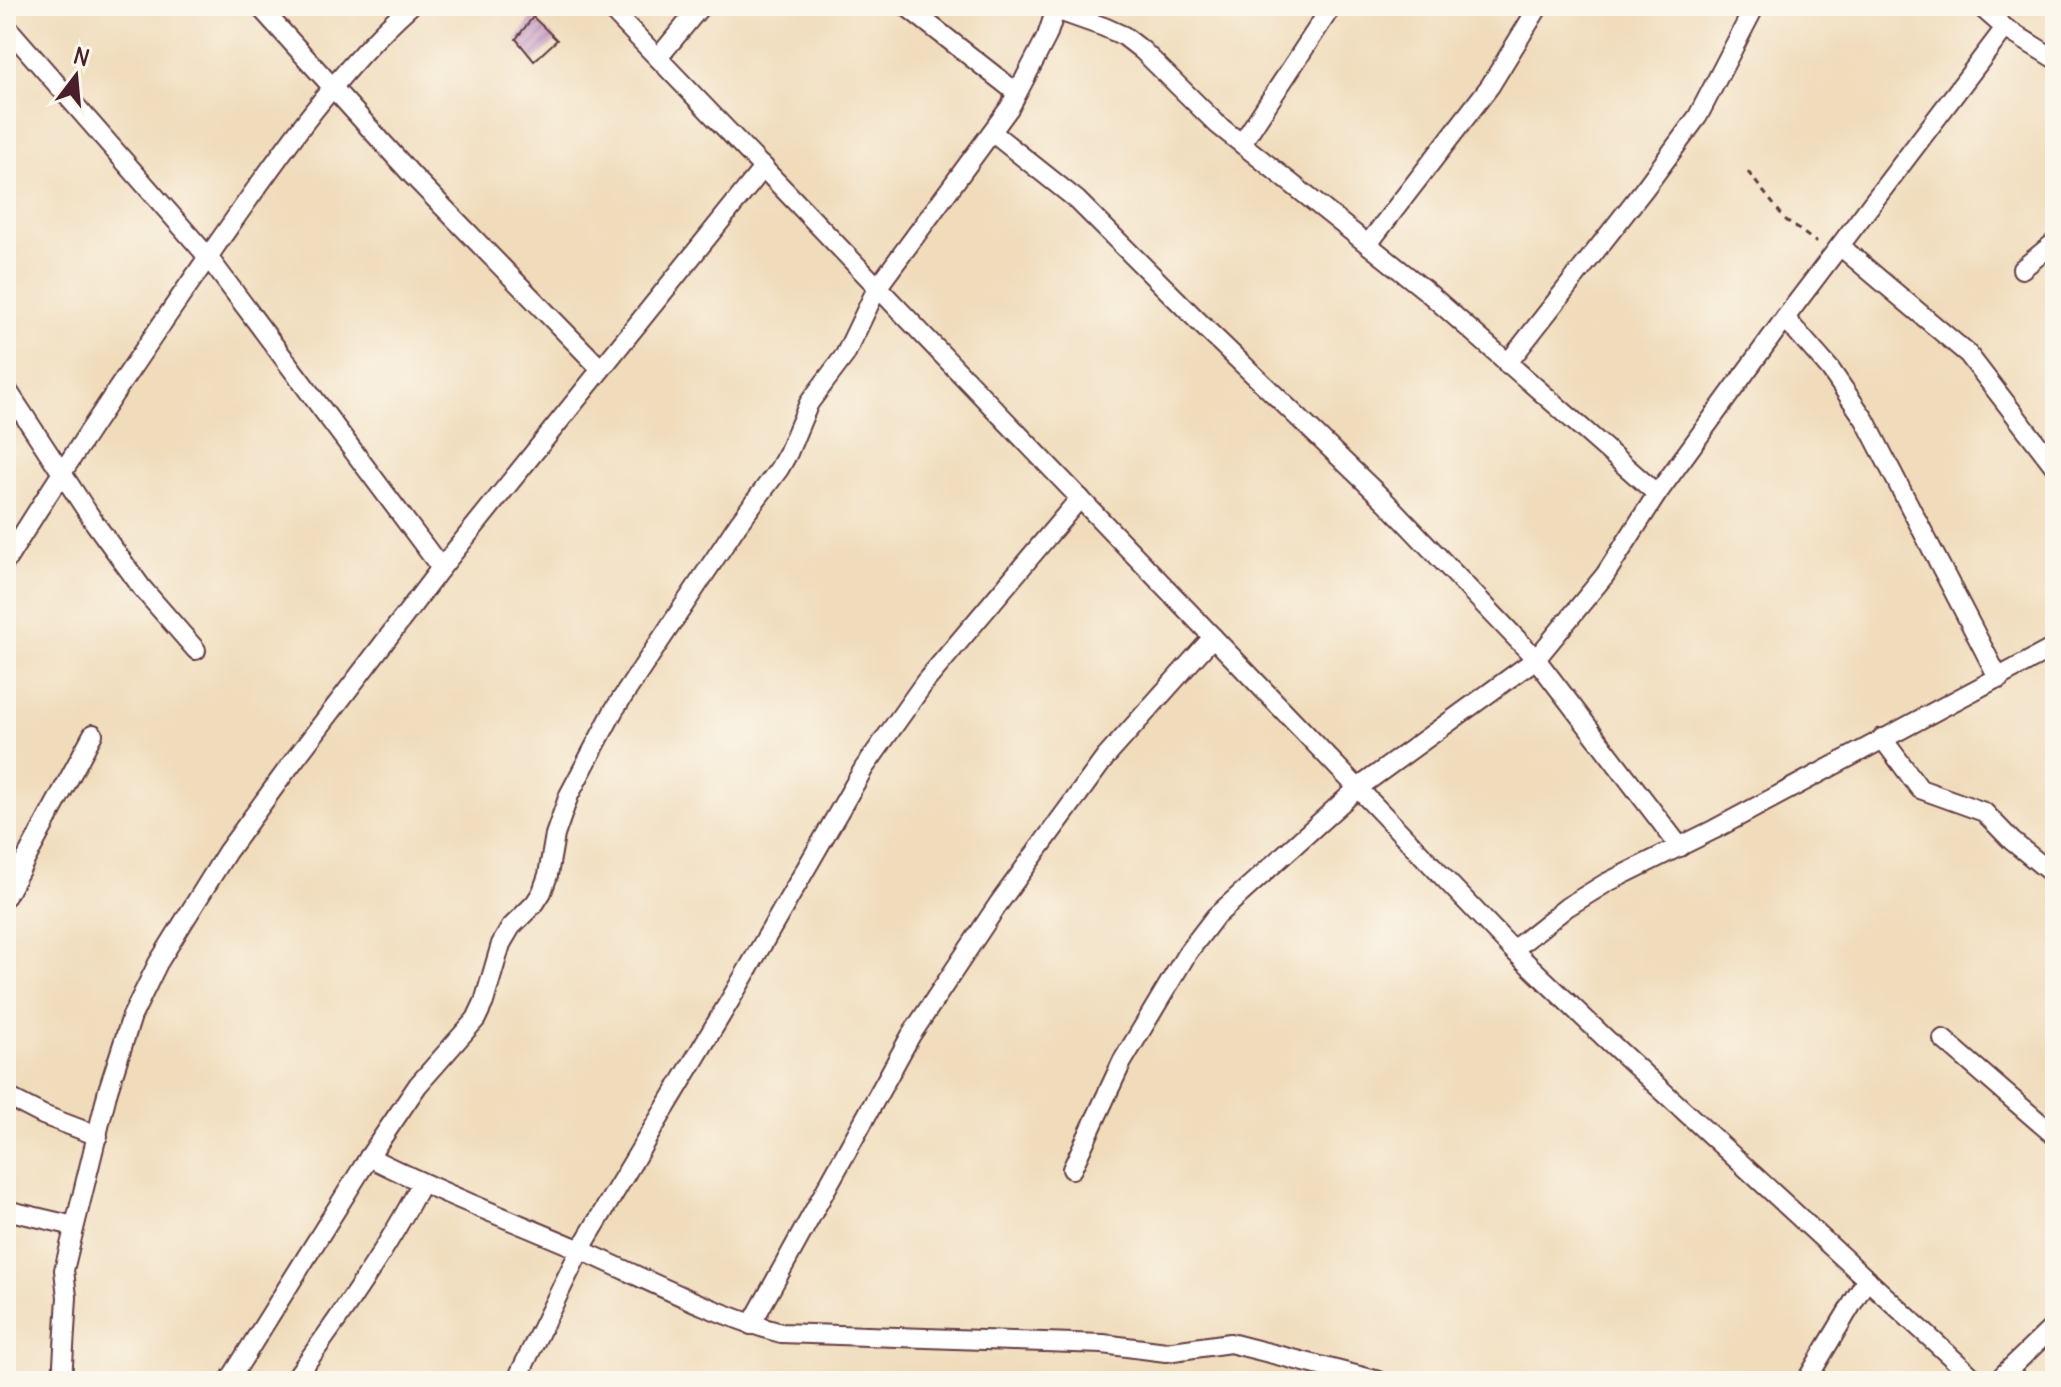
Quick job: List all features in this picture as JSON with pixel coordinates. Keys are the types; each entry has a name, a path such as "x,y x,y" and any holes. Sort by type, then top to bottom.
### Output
{"street":[{"path":"259,6 412,175 601,369"},
{"path":"6,561 146,344 265,176 372,40 410,6"},
{"path":"608,6 1513,950 1977,1381"},
{"path":"658,58 701,6"},
{"path":"906,6 1017,93"},
{"path":"1242,143 1332,6"},
{"path":"1368,244 1490,86 1539,6"},
{"path":"1507,364 1698,116 1755,6"},
{"path":"1980,6 2005,28 2055,59"},
{"path":"229,1381 369,1157 418,1085 476,1019 501,944 511,927 542,892 555,835 569,795 614,710 748,509 779,469 809,403 845,355 877,288 993,133 1047,36 1057,8 1124,36 1201,109 1425,290 1657,494"},
{"path":"6,26 208,257 441,568"},
{"path":"1072,1169 1122,1062 1188,952 1215,917 1358,788 1536,659 1605,575 1657,494 1785,318 2005,28"},
{"path":"993,133 1077,200 1386,502 1536,659 1680,847"},
{"path":"62,1381 67,1297 64,1270 74,1226 108,1090 132,1016 158,963 227,852 286,771 441,568 764,167"},
{"path":"2022,269 2055,242"},
{"path":"1836,250 1937,325 1968,354 2055,467"},
{"path":"1785,318 1830,369 1865,420 1999,679"},
{"path":"6,388 142,588 196,650"},
{"path":"516,1381 580,1250 729,1002 864,768 925,682 1080,498"},
{"path":"751,1325 911,1035 999,903 1105,758 1213,637"},
{"path":"1513,950 1567,907 1606,883 1680,847 2055,647"},
{"path":"6,896 93,734"},
{"path":"1882,738 1920,789 1984,812 2012,841 2055,876"},
{"path":"1943,1039 2055,1136"},
{"path":"6,1096 43,1115 98,1136"},
{"path":"369,1157 421,1184 751,1325 781,1333 1103,1344 1166,1352 1230,1343 1379,1381"},
{"path":"293,1381 348,1304 421,1184"},
{"path":"6,1210 74,1226"},
{"path":"1806,1381 1867,1279"},
{"path":"1997,1381 2055,1325"}],"path":[{"path":"1748,172 1786,220 1836,250"}],"building":[{"path":"533,17 557,40 534,61 516,39"}]}
